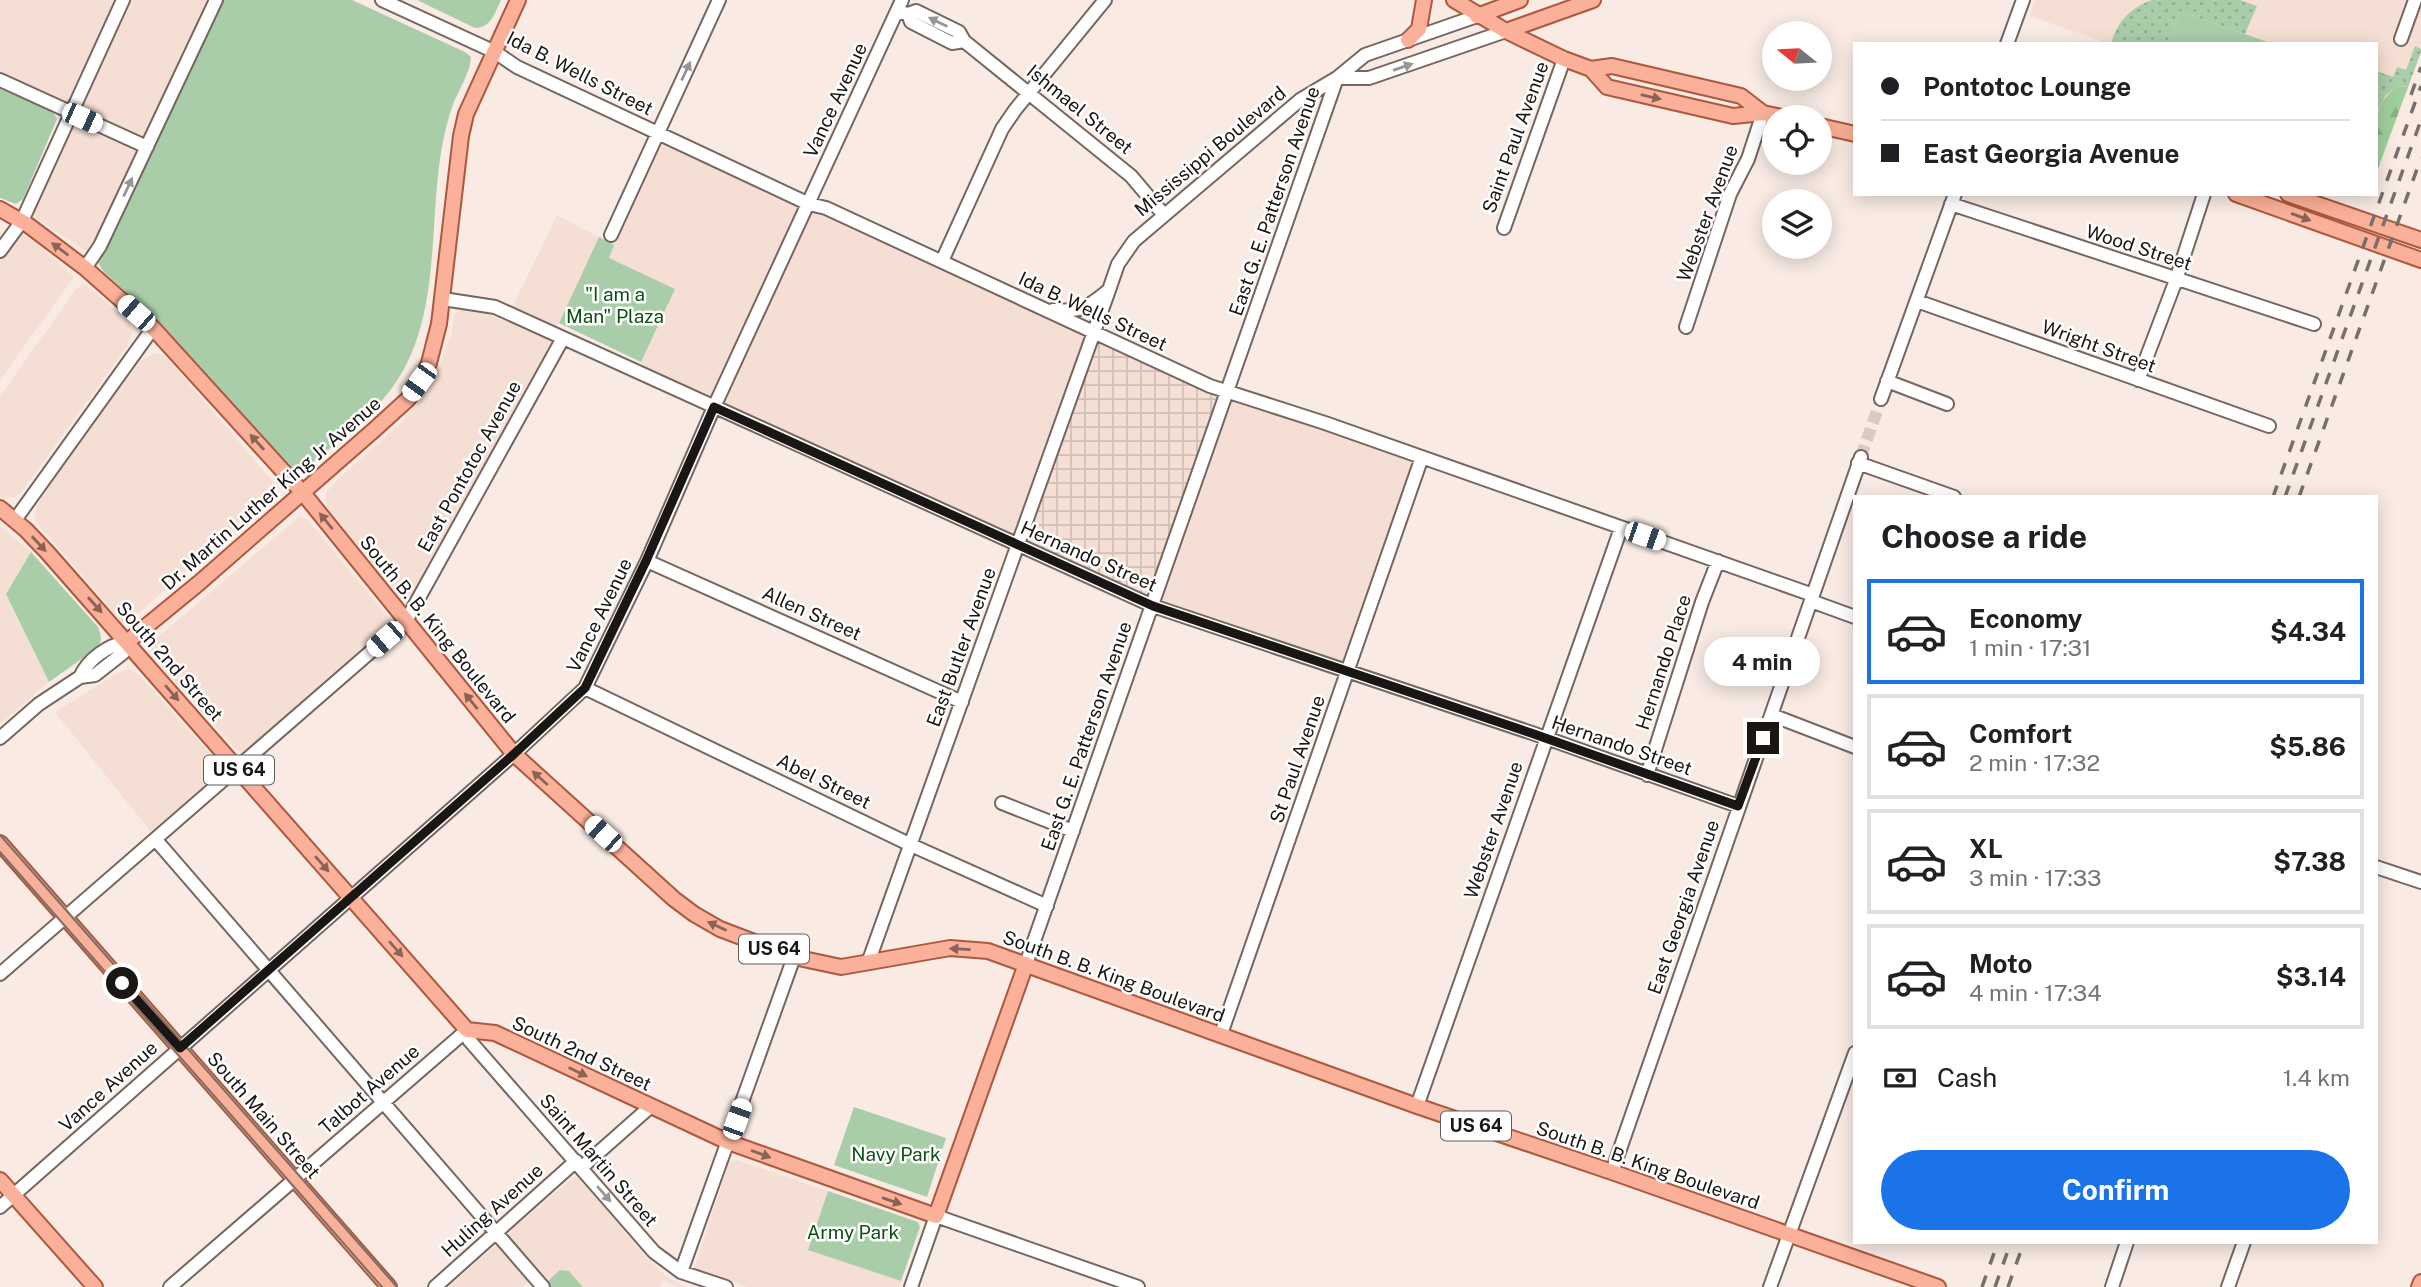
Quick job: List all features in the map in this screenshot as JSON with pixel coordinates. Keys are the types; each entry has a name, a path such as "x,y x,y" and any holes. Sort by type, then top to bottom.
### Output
{"main road":[{"name":"Dr. Martin Luther King Jr Avenue","path":"127,642 303,493 414,390 429,363 439,324 461,136 466,114 518,0"},
{"path":"1408,40 1419,29 1424,0"},
{"path":"1454,0 1506,31 1591,69 1607,87 1733,116 1762,113"},
{"name":"Mississippi Boulevard","path":"1478,16 1520,0"},
{"name":"Mississippi Boulevard","path":"1506,31 1593,0"},
{"path":"1591,69 1612,66 1741,96 1762,113"},
{"path":"1832,129 1853,134"},
{"path":"2242,196 2421,260"},
{"path":"2294,196 2421,240"},
{"name":"South B. B. King Boulevard","path":"0,209 22,221 85,268 153,328 303,493 514,754 674,899 720,929 794,957 841,967 950,948 988,951 1417,1106 1938,1287"},
{"name":"South 2nd Street","path":"0,508 37,541 467,1030 495,1033 728,1142 936,1216"},
{"name":"South Main Street","path":"0,843 389,1287"},
{"name":"East G. E. Patterson Avenue","path":"936,1216 1026,964"},
{"path":"0,1180 95,1287"}],"street":[{"path":"0,251 22,221 123,0"},
{"path":"85,268 100,246 216,0"},
{"name":"Ida B. Wells Street","path":"382,0 495,52 517,67 809,204 826,208 1210,386 1718,561 1853,616"},
{"path":"611,235 719,0"},
{"path":"942,261 1002,129 1104,0"},
{"path":"2008,42 2023,0"},
{"path":"2401,39 2415,0"},
{"name":"Ishmael Street","path":"902,8 911,22 952,43 964,41 1030,92 1131,176 1164,215"},
{"name":"Vance Avenue","path":"0,1207 514,754 585,688 902,8"},
{"name":"Mississippi Boulevard","path":"1118,264 1133,241 1300,100 1337,78 1365,55 1478,16"},
{"name":"Mississippi Boulevard","path":"1337,78 1369,78 1506,31"},
{"name":"Saint Paul Avenue","path":"1503,228 1564,59"},
{"name":"East G. E. Patterson Avenue","path":"1026,964 1337,78"},
{"path":"0,80 147,147"},
{"name":"Webster Avenue","path":"1686,327 1730,194 1748,159 1762,113"},
{"path":"2138,380 2176,280 2203,196"},
{"path":"1881,399 1953,199"},
{"name":"Wood Street","path":"1953,199 2176,280 2314,324"},
{"name":"East Butler Avenue","path":"869,963 1118,264"},
{"path":"1045,310 1072,312 1085,309 1109,290"},
{"name":"Hernando Street","path":"443,299 495,307 1153,606 1738,806"},
{"name":"Wright Street","path":"1917,301 2269,426"},
{"path":"15,520 153,328"},
{"name":"East Pontotoc Avenue","path":"0,974 406,621 563,338"},
{"path":"1887,382 1947,404"},
{"name":"St Paul Avenue","path":"1221,1034 1422,457"},
{"name":"East Georgia Avenue","path":"1612,1172 1859,460 1949,495"},
{"name":"Webster Avenue","path":"1417,1106 1620,528"},
{"name":"Allen Street","path":"646,561 962,702"},
{"name":"Hernando Place","path":"1647,775 1702,602 1718,561"},
{"name":"Dr. Martin Luther King Jr Avenue","path":"0,738 39,704 80,677 95,675 123,653 127,642"},
{"name":"Abel Street","path":"585,688 911,845 1047,906"},
{"path":"1772,715 1853,746"},
{"path":"1002,803 1073,831"},
{"path":"156,840 543,1287"},
{"path":"2378,868 2421,882"},
{"path":"681,1272 794,957"},
{"name":"Talbot Avenue","path":"170,1287 467,1030"},
{"name":"Saint Martin Street","path":"467,1030 469,1040 654,1252 681,1272 726,1287"},
{"path":"1770,1287 1853,1059"},
{"name":"Huling Avenue","path":"435,1287 495,1233 650,1107"},
{"name":"East G. E. Patterson Avenue","path":"911,1287 936,1216"},
{"name":"South 2nd Street","path":"936,1216 1135,1286"},
{"path":"2112,1287 2126,1244"},
{"path":"2228,1287 2243,1244"}],"shaded area":[{"path":"0,0 115,0 68,99 61,100 0,73"},
{"path":"130,0 209,0 148,133 143,137 87,113 82,103"},
{"path":"2035,0 2421,0 2421,52 2378,168 2378,42 2098,42 2029,16"},
{"path":"74,125 134,149 138,154 99,239 89,253 36,218 33,211"},
{"path":"658,137 805,206 713,401 641,367 674,289 608,258 614,245 614,235"},
{"path":"812,209 907,250 1089,336 1016,538 790,433 723,405"},
{"path":"557,215 599,237 559,323 550,330 511,310"},
{"path":"22,234 74,277 0,380 0,259 16,237"},
{"path":"83,284 129,322 132,330 129,344 22,491 15,497 4,499 0,497 0,396 77,288"},
{"path":"462,309 499,316 553,342 409,608 330,512 326,504 326,493 340,477 401,423 422,398 442,360 452,332 454,315"},
{"path":"1098,340 1222,394 1150,598 1025,541"},
{"path":"154,354 167,358 275,484 276,490 131,620 123,623 34,517 45,492 116,393 141,361"},
{"path":"1232,399 1416,459 1346,668 1160,603"},
{"path":"300,516 307,519 391,621 391,626 245,753 239,753 151,655 150,647 152,642"},
{"path":"0,526 31,552 6,594 49,682 0,724"},
{"path":"128,669 141,677 222,767 221,771 151,832 55,712 117,673"},
{"path":"737,1160 828,1191 808,1250 901,1281 899,1287 747,1287 694,1268 729,1163"},
{"path":"574,1177 579,1178 647,1258 666,1276 685,1287 677,1287 663,1280 660,1287 583,1287 569,1271 561,1270 547,1282 510,1241 508,1233"},
{"path":"497,1244 531,1280 523,1287 448,1287"}],"green space":[{"path":"220,0 352,0 471,57 447,123 442,145 430,280 417,339 405,366 380,403 306,468 292,468 286,463 160,323 104,272 98,263"},
{"path":"417,0 501,0 489,23 475,28"},
{"path":"2152,0 2240,0 2257,6 2245,34 2180,11 2169,42 2112,42 2117,29 2137,7"},
{"path":"2180,11 2267,42 2169,42"},
{"path":"2415,46 2421,49 2408,87 2397,86 2386,95 2378,110 2378,71 2393,77 2397,67 2406,70"},
{"path":"2397,86 2408,87 2378,168 2378,114 2388,95"},
{"path":"0,89 53,112 57,119 23,199 16,204 0,198"},
{"name":"\"I am a Man\" Plaza","path":"599,237 614,245 609,258 675,289 641,362 559,323"},
{"path":"31,552 98,627 101,635 97,648 49,682 6,594"},
{"name":"Navy Park","path":"854,1107 946,1138 927,1197 834,1165"},
{"name":"Army Park","path":"828,1191 918,1222 920,1227 901,1281 808,1250"},
{"path":"560,1270 569,1271 583,1287 551,1287 547,1282"}],"tunnel":[{"path":"1861,457 1881,399"}],"tram line":[{"path":"0,835 397,1287"},
{"path":"0,852 382,1287"}],"railway":[{"path":"2411,95 2421,67"},
{"path":"2274,495 2421,86"},
{"path":"2286,495 2421,120"},
{"path":"2300,495 2421,158"},
{"path":"1982,1287 1997,1244"},
{"path":"1995,1287 2010,1244"},
{"path":"2008,1287 2023,1244"}],"route":[{"path":"122,983 180,1048 514,754 585,688 646,561 714,407 790,439 1153,606 1531,733 1738,806 1763,738"}]}
